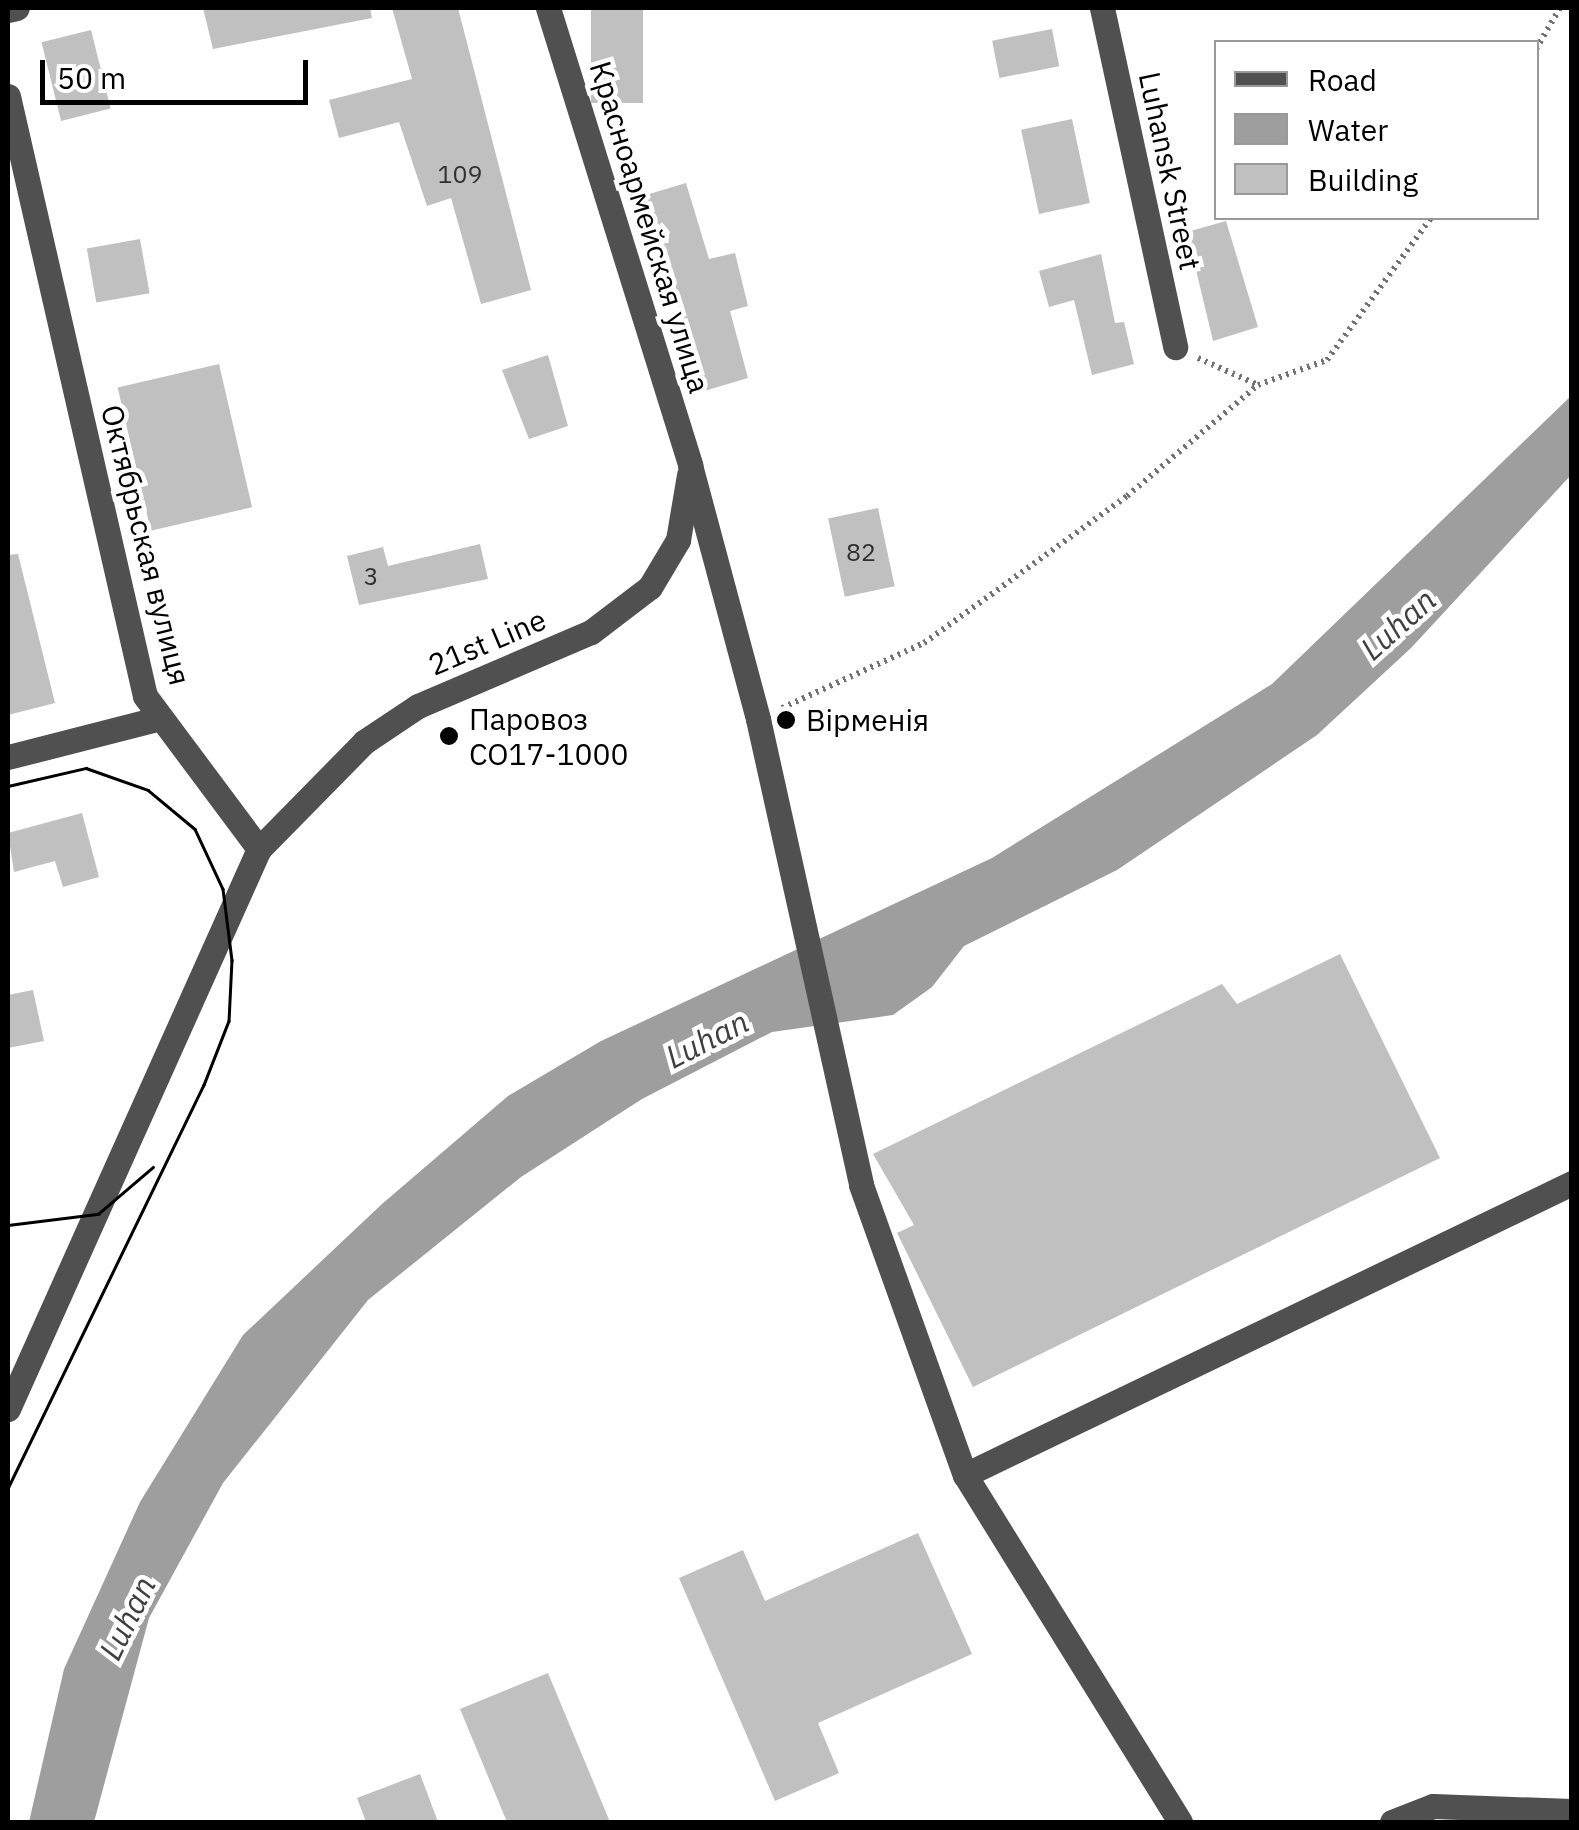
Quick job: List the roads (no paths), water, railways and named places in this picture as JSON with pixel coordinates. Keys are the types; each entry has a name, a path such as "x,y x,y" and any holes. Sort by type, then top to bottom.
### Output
{"street":[{"path":"8,10 17,8"},
{"name":"Красноармейская улица","path":"548,8 690,465 758,719 861,1185 966,1475 1180,1822"},
{"name":"Luhansk Street","path":"1102,8 1174,348"},
{"name":"Октябрьская вулиця","path":"8,96 144,696 258,849"},
{"name":"21st Line","path":"258,849 364,742 418,706 592,632 650,587 678,540 690,465"},
{"path":"8,757 161,718"},
{"path":"8,1409 258,849"},
{"path":"966,1475 1572,1184"},
{"path":"1392,1822 1433,1806 1572,1811"}],"water":[{"name":"Luhan","path":"1571,396 1571,475 1411,648 1317,735 1117,870 964,946 932,987 893,1015 772,1032 642,1099 521,1177 368,1300 223,1483 149,1618 94,1822 29,1822 64,1669 140,1502 243,1335 382,1204 508,1096 601,1041 992,858 1272,684"}],"tram line":[{"path":"8,786 86,768 148,790 195,829 223,889 232,960 229,1021 204,1085 8,1489"},
{"path":"8,1225 98,1214 153,1167"}],"place":[{"name":"Вірменія","path":"786,720"},
{"name":"Паровоз СО17-1000","path":"449,736"}]}
